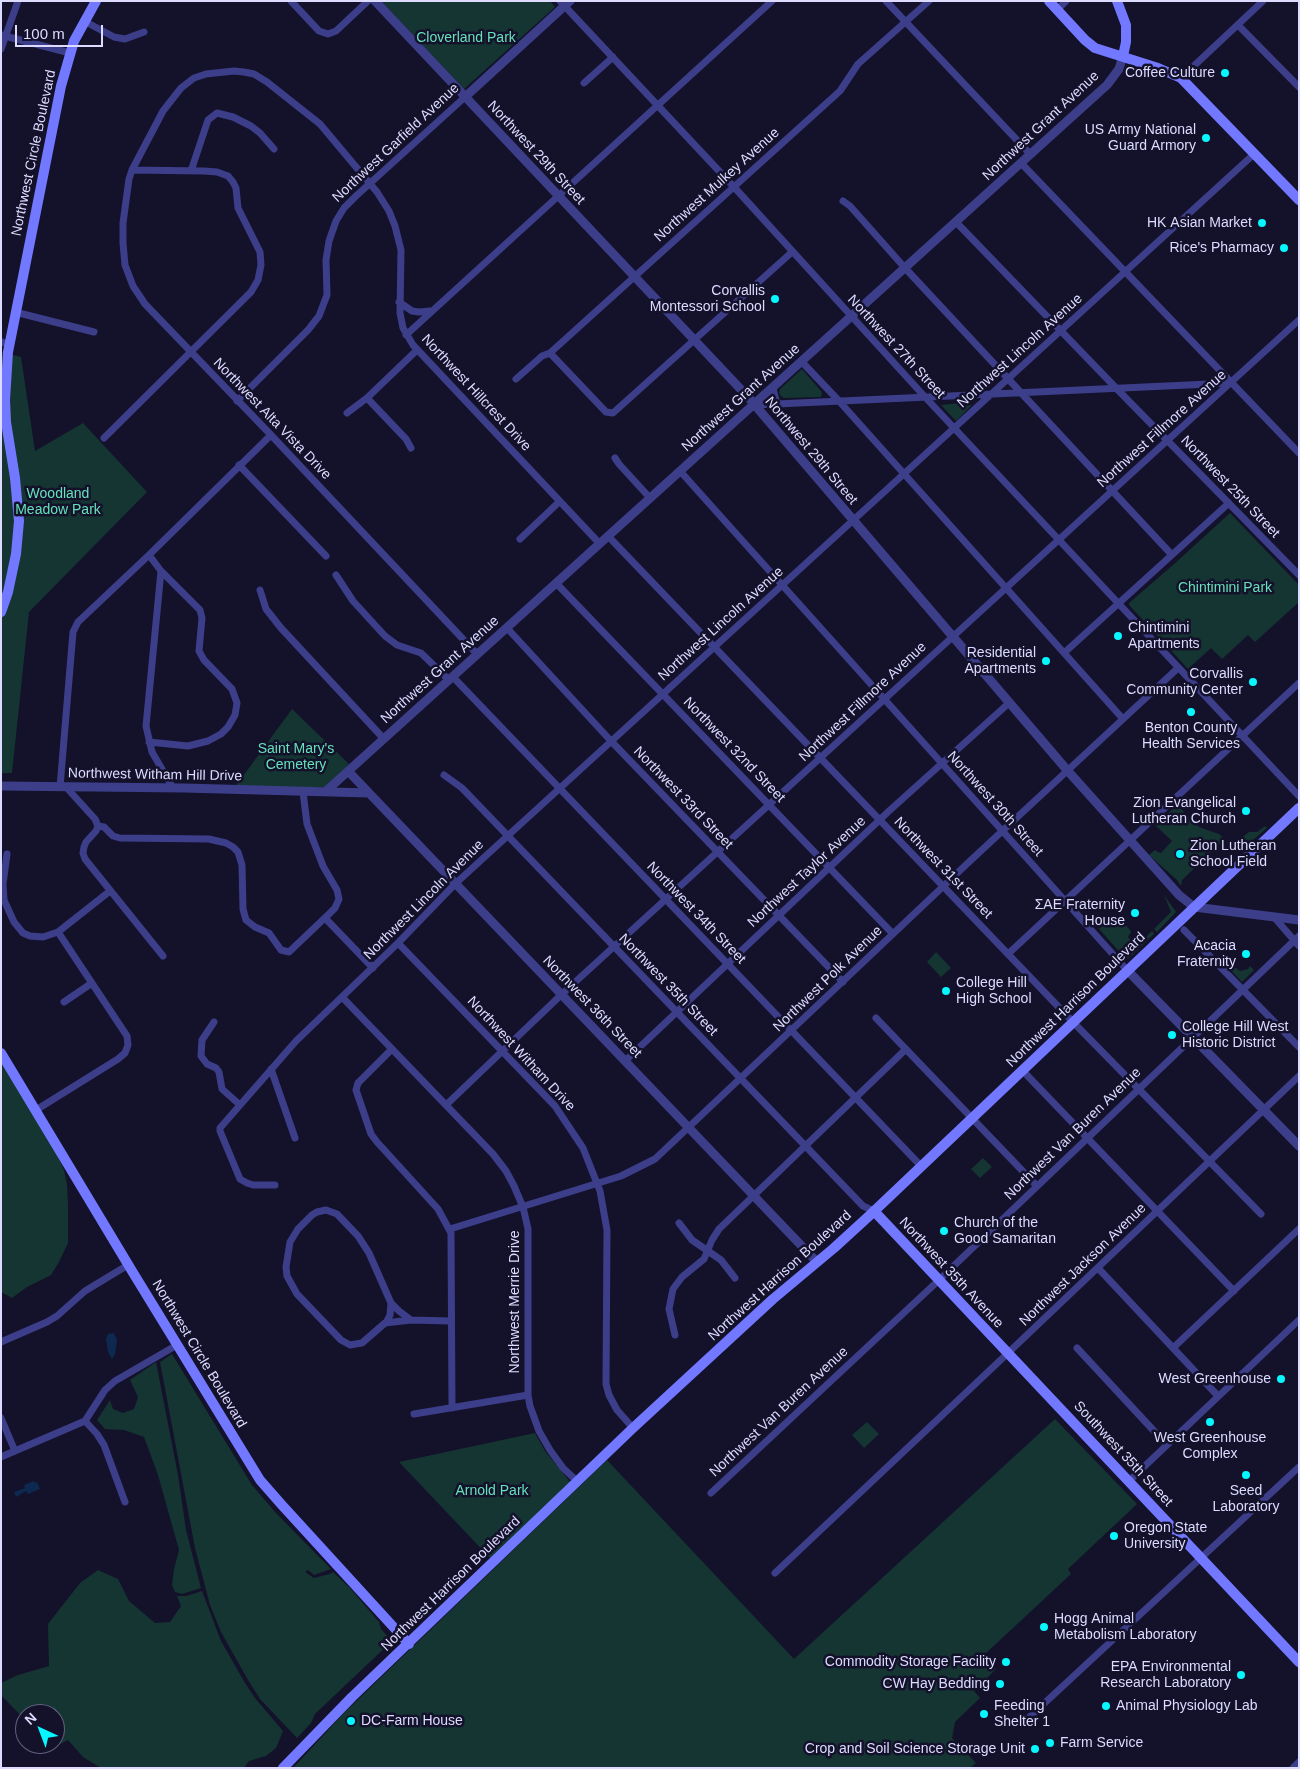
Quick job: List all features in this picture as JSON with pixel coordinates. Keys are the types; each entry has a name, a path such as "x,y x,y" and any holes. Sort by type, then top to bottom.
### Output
{"main road":[{"name":"Northwest Circle Boulevard","path":"1,612 8,592 16,554 18,522 18,500 8,436 5,400 5,343 15,312 55,113 70,53 84,21 96,1"},
{"path":"1049,1 1090,45 1164,70 1181,78 1299,200"},
{"name":"Northwest Grant Avenue","path":"1117,1 1126,25 1126,42 1123,56"},
{"name":"Northwest Harrison Boulevard","path":"283,1768 352,1697 633,1428 773,1298 874,1211 1299,808"},
{"name":"Northwest Circle Boulevard","path":"1,1053 242,1452 265,1485 409,1644"},
{"name":"Northwest 35th Avenue","path":"874,1211 1008,1353"},
{"name":"Southwest 35th Street","path":"1008,1353 1299,1662"}],"street":[{"path":"1,49 3,36 18,1"},
{"path":"291,1 319,31 328,34 336,31 368,1"},
{"name":"Northwest 29th Street","path":"375,1 754,405 1067,770 1179,895 1194,907"},
{"path":"406,335 772,1"},
{"path":"886,1 1031,155"},
{"name":"Northwest Mulkey Avenue","path":"516,379 542,356 550,353 840,91 858,64 929,1"},
{"path":"1057,10 1066,1"},
{"path":"1181,78 1263,1"},
{"name":"Northwest Garfield Avenue","path":"237,401 308,330 319,316 327,296 327,252 331,233 344,208 565,3"},
{"name":"Northwest 27th Street","path":"565,3 924,397 1299,796"},
{"path":"84,21 114,37 125,39 144,32"},
{"path":"1238,25 1299,88"},
{"path":"3,36 70,53"},
{"name":"Northwest Grant Avenue","path":"325,792 1107,86 1119,69 1123,56"},
{"path":"584,84 613,57"},
{"name":"Northwest Hillcrest Drive","path":"132,170 163,111 181,88 200,76 234,71 260,77 306,112 327,133 385,203 398,236 402,258 399,302 401,321 406,335 417,350 600,544"},
{"path":"191,171 208,120 217,113 232,117 251,126 274,149"},
{"name":"Northwest Lincoln Avenue","path":"275,1185 253,1185 240,1179 220,1128 296,1041 398,943 455,884 1254,154"},
{"path":"1021,163 1298,452"},
{"path":"104,438 254,288 260,275 260,252 238,208 236,188 231,178 217,172 132,170"},
{"name":"Northwest Alta Vista Drive","path":"132,170 123,223 124,256 128,274 136,293 477,654"},
{"path":"843,201 850,206 905,268 1172,555"},
{"name":"Northwest 25th Street","path":"956,222 1299,575"},
{"path":"550,353 606,412 613,413 792,252"},
{"path":"399,302 412,311 431,311"},
{"path":"15,312 94,332"},
{"name":"Northwest Fillmore Avenue","path":"446,1105 561,995 1112,490 1298,323"},
{"path":"347,413 367,398 417,350"},
{"path":"802,362 1123,719"},
{"path":"754,405 1231,383"},
{"path":"772,389 776,404"},
{"path":"367,398 406,439 411,448"},
{"path":"163,956 85,859 83,852 86,842 96,832 98,826 95,819 63,787 75,628 78,622 149,555 271,434"},
{"path":"615,458 650,498"},
{"path":"239,465 326,556"},
{"name":"Northwest 30th Street","path":"680,472 1127,970 1299,1146"},
{"path":"520,539 559,502"},
{"path":"1064,653 1229,503"},
{"name":"Northwest 31st Street","path":"608,536 1073,1022 1261,1214"},
{"path":"149,555 161,571 200,610 202,618 199,651 204,660 232,689 237,703 235,716 228,727 208,742 188,746 149,742"},
{"path":"161,571 146,726 149,742 158,765 172,788"},
{"name":"Northwest 34th Street","path":"336,575 353,601 385,636 397,644 421,653 451,678 921,1166"},
{"name":"Northwest 32nd Street","path":"556,583 893,934"},
{"path":"260,590 266,609 281,628 384,739"},
{"name":"Northwest 33rd Street","path":"507,628 611,741 842,982"},
{"name":"Northwest Polk Avenue","path":"450,1229 621,1176 655,1159 943,886 1178,668"},
{"path":"1008,954 1129,840 1297,687"},
{"name":"Northwest Taylor Avenue","path":"625,1061 880,820 1009,703"},
{"name":"Northwest 36th Street","path":"348,771 817,1262"},
{"name":"Northwest 35th Street","path":"444,775 462,788 508,835 863,1206 874,1211"},
{"name":"Northwest Witham Hill Drive","path":"1,786 368,793"},
{"path":"98,826 104,827 113,836 120,838 193,839 226,842 238,852 242,865 242,909 246,920 269,933 284,952 292,951 335,908 339,895 323,866 308,824 303,792"},
{"path":"7,854 3,890 6,906 14,922 23,933 36,937 58,932 110,891"},
{"path":"1194,907 1299,920"},
{"path":"1274,917 1297,941"},
{"path":"325,918 372,968"},
{"path":"1184,930 1299,1047"},
{"path":"36,1110 118,1060 127,1048 126,1036 58,932"},
{"name":"Northwest Van Buren Avenue","path":"711,1493 1297,941"},
{"name":"Northwest Witham Drive","path":"398,943 562,1114 583,1148 598,1183 607,1230 606,1384 608,1395 617,1410 633,1428"},
{"path":"64,1002 92,983"},
{"name":"Northwest Merrie Drive","path":"342,997 446,1105 506,1171 523,1207 528,1229 528,1395 534,1417 545,1443 560,1464 578,1482"},
{"path":"876,1018 1037,1186"},
{"path":"214,1022 202,1040 200,1056 207,1064 216,1068 219,1072 222,1089 240,1105"},
{"path":"392,1049 358,1083 356,1090 371,1134 376,1142 438,1208 450,1229 452,1408"},
{"path":"675,1335 669,1309 671,1295 678,1282 700,1263 719,1229 906,1049"},
{"path":"272,1069 295,1138"},
{"path":"1022,1070 1234,1291"},
{"name":"Northwest Jackson Avenue","path":"775,1572 1299,1076"},
{"path":"391,1303 390,1315 386,1323 362,1343 356,1345 346,1344 330,1330 297,1294 287,1276 287,1250 298,1229 317,1212 326,1210 337,1214 362,1241 391,1303 412,1320"},
{"path":"679,1223 692,1240 721,1260 735,1278"},
{"path":"1174,1348 1299,1229"},
{"path":"1,1342 57,1316 85,1291 128,1265"},
{"path":"1098,1268 1218,1396"},
{"path":"386,1323 412,1320 450,1321"},
{"path":"1129,1481 1299,1320"},
{"path":"1,1457 85,1421 105,1390 116,1381 177,1344"},
{"path":"1077,1348 1167,1445"},
{"path":"414,1414 528,1395"},
{"path":"1,1418 16,1451"},
{"path":"85,1421 104,1445 125,1502"},
{"path":"1022,1724 1299,1467"},
{"path":"1293,1768 1299,1762"}],"green space":[{"name":"Cloverland Park","path":"381,1 550,1 555,7 464,89"},
{"name":"Woodland Meadow Park","path":"1,352 21,357 35,451 83,423 147,492 29,612 12,773 1,773"},
{"path":"802,369 821,391 821,397 782,397 779,393 780,389"},
{"path":"970,402 971,406 956,421 941,405"},
{"name":"Chintimini Park","path":"1230,513 1299,585 1299,602 1255,642 1248,635 1222,659 1211,648 1188,669 1129,603"},
{"name":"Saint Mary's Cemetery","path":"292,709 349,764 325,787 235,787"},
{"name":"Zion Lutheran School Field","path":"1177,805 1199,827 1219,834 1223,838 1222,842 1182,880 1181,886 1177,880 1149,855 1155,850 1161,853 1172,841 1155,825"},
{"path":"1265,826 1267,828 1246,846 1240,839 1249,832 1257,832"},
{"path":"1164,895 1176,912 1157,932 1154,929 1171,912"},
{"path":"1115,914 1130,930 1131,932 1128,937 1135,945 1152,931 1154,934 1128,959 1099,929"},
{"path":"936,952 951,968 941,977 927,962"},
{"path":"1225,960 1240,971 1248,969 1250,966 1254,970 1242,982 1222,961"},
{"path":"1,1053 36,1110 64,1170 68,1205 68,1243 59,1262 51,1275 27,1287 12,1298 1,1292"},
{"path":"983,1158 992,1167 980,1178 971,1169"},
{"path":"172,1354 252,1485 275,1512 331,1569 314,1575 308,1570 305,1572 314,1578 333,1572 350,1588 379,1622 381,1629 392,1641 315,1714 311,1723 297,1738 260,1699 221,1632 210,1605 195,1548 160,1362"},
{"path":"156,1362 178,1475 186,1530 201,1588 182,1594 175,1592 172,1585 179,1550 158,1475 144,1437 124,1430 105,1429 97,1420 110,1400 113,1409 123,1413 134,1409 138,1397 130,1380"},
{"path":"1055,1419 1137,1504 1068,1569 1071,1574 984,1655 996,1669 974,1691 980,1698 955,1722 952,1738 976,1763 970,1768 293,1768 345,1712 607,1460 794,1659"},
{"path":"867,1422 879,1434 864,1448 852,1435"},
{"name":"Arnold Park","path":"535,1433 545,1451 571,1483 491,1559 399,1462"},
{"path":"98,1570 118,1579 129,1601 155,1623 170,1622 181,1606 177,1596 186,1596 202,1591 221,1641 245,1683 283,1731 276,1748 266,1756 249,1761 244,1768 101,1768 83,1757 68,1740 65,1742 65,1704 15,1704 15,1710 1,1695 1,1683 18,1675 49,1666 48,1624 80,1583"}],"water":[{"path":"114,1333 117,1340 115,1354 112,1359 108,1352 106,1339 108,1334"},
{"path":"34,1481 35,1483 37,1482 40,1489 28,1494 26,1491 16,1497 14,1492 25,1488 24,1485"}],"place":[{"name":"Coffee Culture","path":"1225,73"},
{"name":"US Army National Guard Armory","path":"1206,138"},
{"name":"HK Asian Market","path":"1262,223"},
{"name":"Rice's Pharmacy","path":"1284,248"},
{"name":"Corvallis Montessori School","path":"775,299"},
{"name":"Chintimini Apartments","path":"1118,636"},
{"name":"Residential Apartments","path":"1046,661"},
{"name":"Corvallis Community Center","path":"1253,682"},
{"name":"Benton County Health Services","path":"1191,712"},
{"name":"Zion Evangelical Lutheran Church","path":"1246,811"},
{"name":"Zion Lutheran School Field","path":"1180,854"},
{"name":"ΣΑΕ Fraternity House","path":"1135,913"},
{"name":"Acacia Fraternity","path":"1246,954"},
{"name":"College Hill High School","path":"946,991"},
{"name":"College Hill West Historic District","path":"1172,1035"},
{"name":"Church of the Good Samaritan","path":"944,1231"},
{"name":"West Greenhouse","path":"1281,1379"},
{"name":"West Greenhouse Complex","path":"1210,1422"},
{"name":"Seed Laboratory","path":"1246,1475"},
{"name":"Oregon State University","path":"1114,1536"},
{"name":"Hogg Animal Metabolism Laboratory","path":"1044,1627"},
{"name":"Commodity Storage Facility","path":"1006,1662"},
{"name":"EPA Environmental Research Laboratory","path":"1241,1675"},
{"name":"CW Hay Bedding","path":"1000,1684"},
{"name":"Animal Physiology Lab","path":"1106,1706"},
{"name":"Feeding Shelter 1","path":"984,1714"},
{"name":"DC-Farm House","path":"351,1721"},
{"name":"Farm Service","path":"1050,1743"},
{"name":"Crop and Soil Science Storage Unit","path":"1035,1749"}]}
